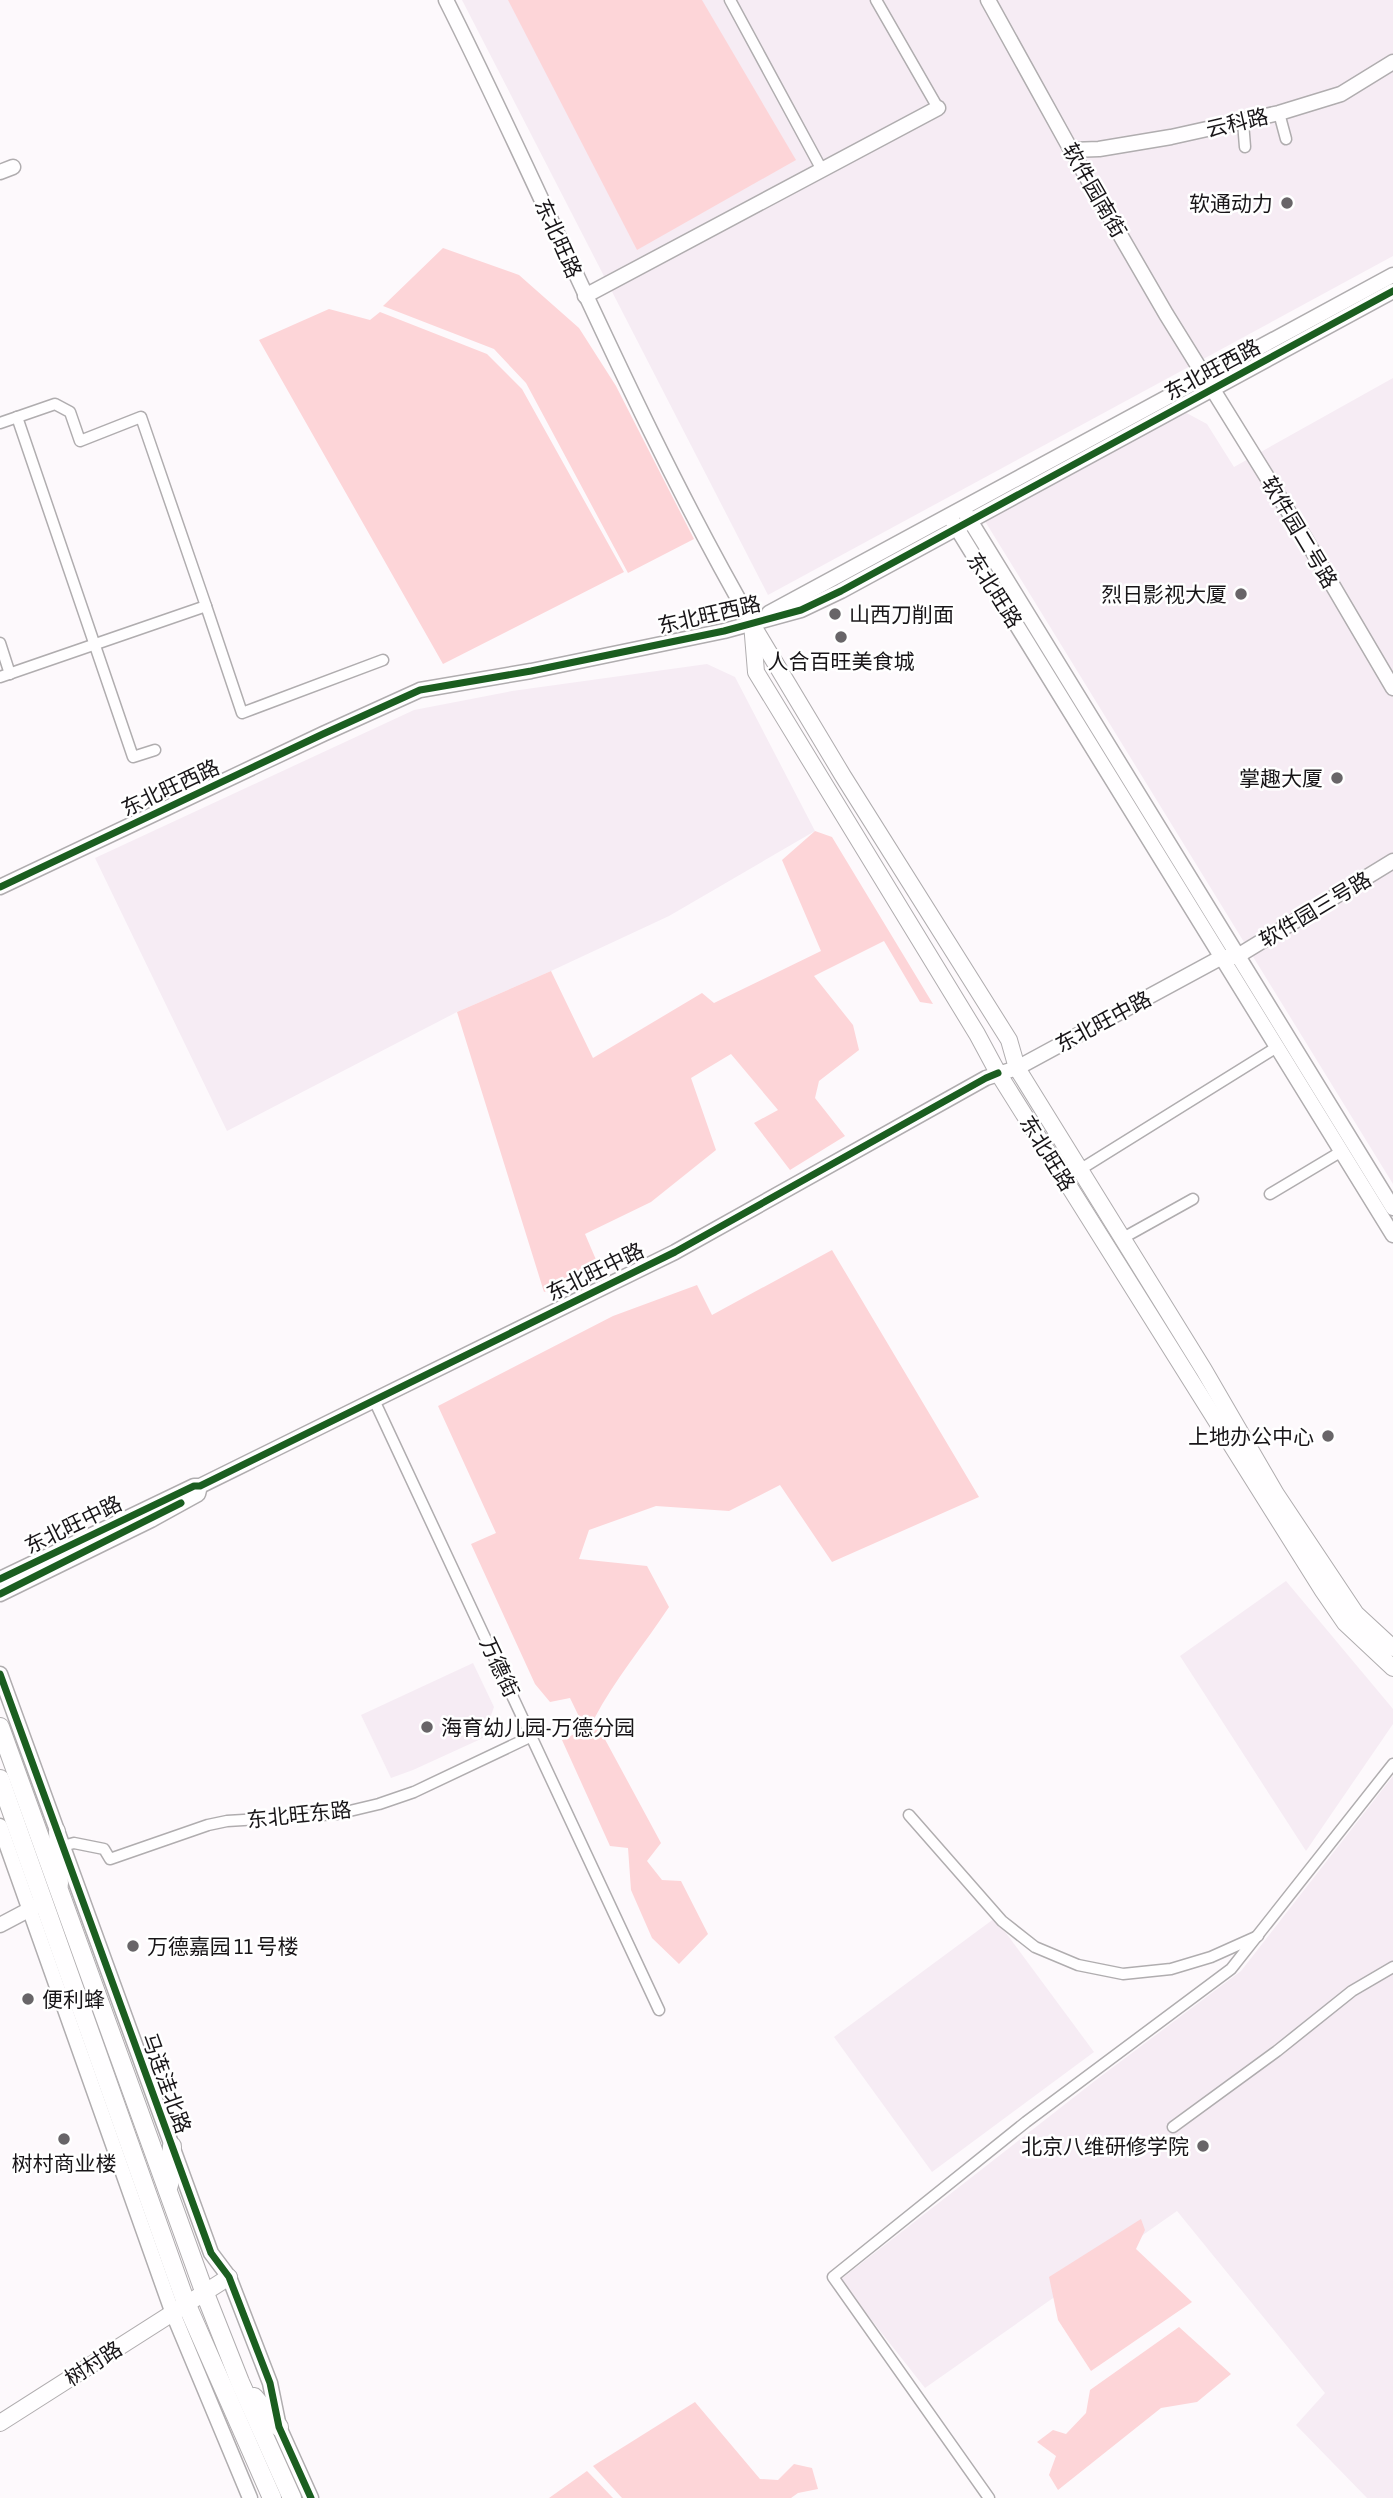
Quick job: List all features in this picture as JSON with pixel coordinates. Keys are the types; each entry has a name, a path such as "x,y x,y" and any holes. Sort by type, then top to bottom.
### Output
{"main road":[{"name":"东北旺路","path":"752,623 843,776 1009,1040 1017,1068 1123,1238 1276,1494 1356,1614 1387,1645"},
{"name":"东北旺路","path":"752,623 756,672 977,1034 998,1073 1323,1591 1345,1623 1387,1645"},
{"path":"1387,1645 1393,1668"},
{"name":"马连洼北路","path":"0,1727 204,2291 240,2382 292,2498"},
{"path":"0,1779 37,1906 179,2307 272,2498"},
{"path":"60,1839 60,1894"},
{"path":"168,2192 172,2146"},
{"name":"树村路","path":"0,2423 229,2277"},
{"path":"240,2382 279,2427"}],"street":[{"name":"东北旺路","path":"446,0 503,113 584,296 711,552 752,623"},
{"path":"584,296 938,108 876,0"},
{"name":"软件园南街","path":"988,0 1071,150 1208,383"},
{"path":"733,1 822,170"},
{"name":"云科路","path":"1071,150 1147,141 1279,113 1341,93 1393,62"},
{"path":"1279,113 1286,139"},
{"path":"1242,122 1245,147"},
{"name":"东北旺西路","path":"0,887 420,691 544,668 752,623 960,519 1208,383 1393,275"},
{"name":"东北旺西路","path":"1208,383 1393,291"},
{"name":"软件园二号路","path":"1208,383 1306,540 1393,688"},
{"path":"0,423 55,404 70,412 80,441 141,417 242,713 383,660"},
{"path":"17,417 134,757 155,750"},
{"name":"东北旺路","path":"960,519 1229,957 1393,1208"},
{"path":"0,643 5,675 206,606"},
{"name":"软件园三号路","path":"1229,957 1393,861"},
{"name":"东北旺路","path":"1229,957 1277,1047 1393,1235"},
{"name":"东北旺中路","path":"0,1579 146,1507 194,1486 200,1486 683,1247 985,1078 1017,1068 1229,957"},
{"path":"1081,1169 1277,1047"},
{"path":"1270,1194 1342,1152"},
{"path":"1123,1238 1193,1199"},
{"name":"万德街","path":"374,1400 659,2010"},
{"name":"东北旺中路","path":"0,1594 151,1520 198,1494 200,1486"},
{"name":"马连洼北路","path":"0,1674 211,2253 229,2277 270,2383 279,2427 311,2498"},
{"name":"东北旺东路","path":"60,1839 104,1849 110,1858 227,1821 337,1814 414,1792 532,1736"},
{"path":"989,2498 833,2277 1026,2122 1231,1969 1393,1764"},
{"path":"909,1815 1002,1921 1035,1947 1078,1965 1123,1974 1171,1969 1211,1957 1260,1935"},
{"path":"0,1826 37,1906"},
{"path":"0,1924 60,1894"},
{"path":"1172,2127 1277,2051 1352,1991 1393,1966"},
{"path":"179,2307 250,2498"}],"shaded area":[{"path":"462,0 1393,0 1393,256 768,595"},
{"path":"508,0 702,0 796,160 637,250"},
{"path":"443,248 519,275 579,328 616,386 694,539 628,573 526,383 494,349 383,306"},
{"path":"329,309 370,320 380,312 487,354 522,389 624,572 443,664 259,340"},
{"path":"1393,378 1393,1184 983,518 1181,410 1207,424 1234,467"},
{"path":"707,664 735,677 815,831 669,916 457,1012 227,1131 95,858 414,710 512,691"},
{"path":"815,831 832,837 933,1004 920,1002 884,941 814,976 853,1025 859,1050 819,1081 815,1098 845,1136 790,1170 754,1123 778,1110 731,1054 691,1078 716,1150 651,1202 585,1234 600,1269 544,1292 457,1012 551,971 593,1058 702,993 714,1003 821,951 782,860"},
{"path":"832,1250 979,1497 832,1562 780,1485 729,1511 656,1506 589,1530 579,1559 647,1566 669,1607 620,1676 594,1719 661,1843 647,1861 662,1880 681,1881 708,1934 679,1964 652,1938 631,1890 628,1848 610,1846 562,1740 585,1729 570,1698 550,1702 535,1684 471,1544 496,1533 438,1406 613,1316 697,1285 712,1315"},
{"path":"1286,1581 1393,1709 1393,1724 1306,1851 1180,1656"},
{"name":"海育幼儿园-万德分园","path":"473,1663 494,1707 483,1738 391,1778 361,1715"},
{"name":"北京八维研修学院","path":"1393,1776 1393,2498 1367,2498 1296,2425 1325,2393 1177,2211 925,2388 840,2280 1096,2080 1241,1971"},
{"path":"995,1918 1094,2052 932,2172 834,2037"},
{"path":"1141,2219 1145,2230 1136,2249 1192,2302 1091,2371 1058,2320 1049,2277"},
{"path":"1179,2327 1231,2374 1197,2402 1161,2408 1058,2490 1049,2475 1056,2456 1037,2442 1053,2430 1066,2434 1086,2413 1090,2390"},
{"path":"695,2402 760,2479 778,2480 794,2464 812,2468 818,2489 798,2493 791,2498 622,2498 593,2466"},
{"path":"587,2471 613,2498 549,2498"}],"cycle path":[{"path":"0,887 420,690 531,671 724,631 801,610 841,591 1393,291"},
{"path":"0,1579 194,1486 200,1486 675,1252 998,1073"},
{"path":"0,1594 181,1503"},
{"path":"0,1674 211,2253 229,2277 270,2383 279,2427 311,2498"}],"place":[{"name":"软通动力","path":"1287,203"},
{"name":"烈日影视大厦","path":"1241,594"},
{"name":"山西刀削面","path":"835,614"},
{"name":"人合百旺美食城","path":"841,637"},
{"name":"掌趣大厦","path":"1337,778"},
{"name":"上地办公中心","path":"1328,1436"},
{"name":"海育幼儿园-万德分园","path":"427,1727"},
{"name":"万德嘉园 11 号楼","path":"133,1946"},
{"name":"便利蜂","path":"28,1999"},
{"name":"树村商业楼","path":"64,2139"},
{"name":"北京八维研修学院","path":"1203,2146"}]}
